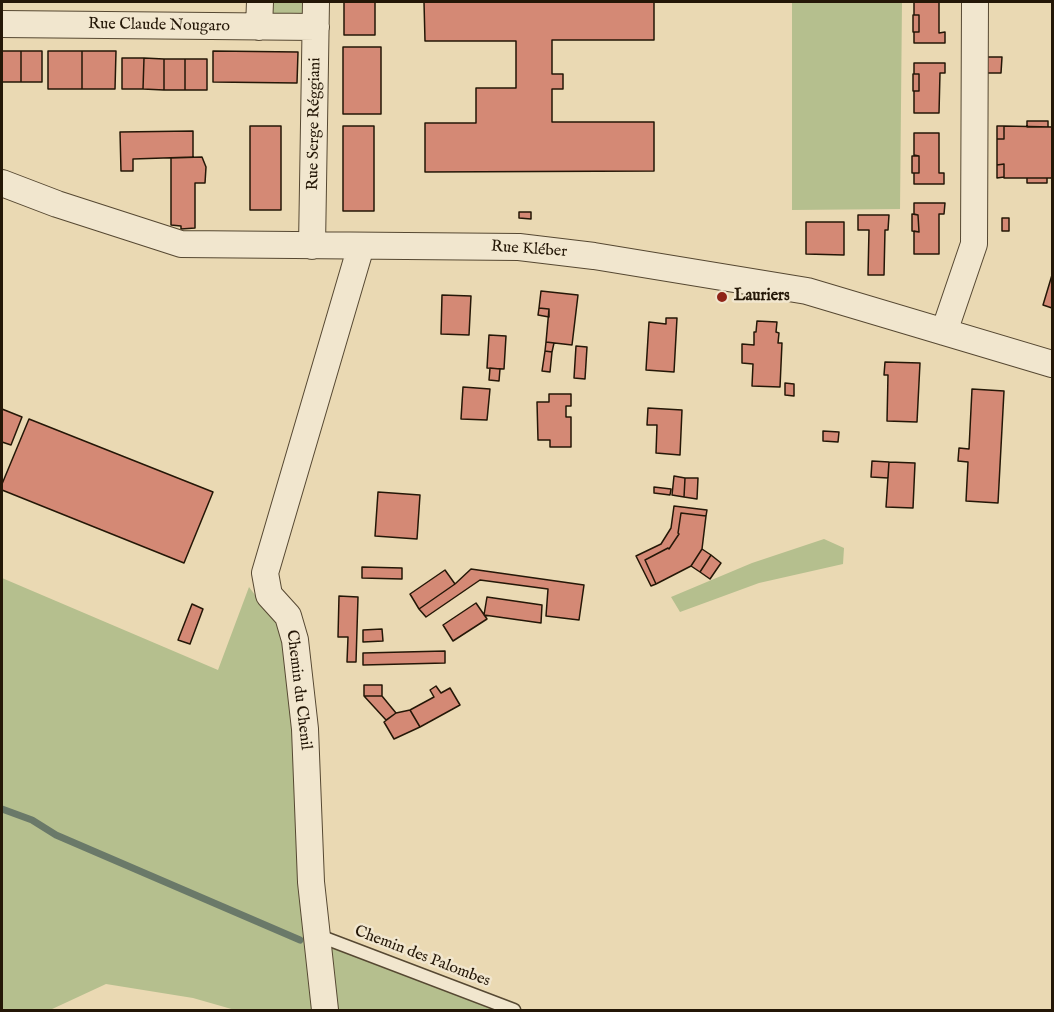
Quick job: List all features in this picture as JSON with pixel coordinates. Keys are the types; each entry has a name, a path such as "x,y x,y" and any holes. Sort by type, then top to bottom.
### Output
{"street":[{"path":"260,2 260,27"},
{"name":"Rue Serge Réggiani","path":"312,246 316,2"},
{"path":"944,332 974,244 975,2"},
{"name":"Rue Claude Nougaro","path":"2,24 316,27"},
{"name":"Rue Kléber","path":"2,183 57,204 182,244 519,247 594,256 807,291 1053,364"},
{"name":"Chemin du Chenil","path":"325,1011 311,882 305,729 295,640 288,616 269,595 265,573 361,246"}],"lane":[{"name":"Chemin des Palombes","path":"317,935 514,1011"}],"green space":[{"path":"267,2 309,2 304,19 272,18"},
{"path":"792,2 902,2 900,209 792,210"},
{"path":"824,539 844,548 843,564 759,583 680,612 671,597 752,563"},
{"path":"2,578 218,670 249,587 277,624 288,651 300,863 330,934 524,1010 235,1010 193,998 106,984 50,1010 2,1010"}],"building":[{"path":"344,2 375,2 375,35 344,35"},
{"path":"424,2 654,2 654,40 552,40 552,74 563,74 563,89 552,89 552,122 654,122 654,171 425,172 425,123 476,123 476,88 516,88 516,41 425,41"},
{"path":"914,2 939,2 939,33 945,32 945,43 914,43 914,32 919,32 919,15 914,15"},
{"path":"913,15 919,15 919,32 913,32"},
{"path":"343,47 381,47 381,114 343,114"},
{"path":"2,51 21,51 21,82 2,82"},
{"path":"21,51 42,51 42,82 21,82"},
{"path":"48,51 82,51 82,89 48,89"},
{"path":"82,51 116,51 115,89 82,89"},
{"path":"213,51 298,52 297,83 213,82"},
{"path":"985,57 1002,57 1001,73 985,73"},
{"path":"122,58 144,58 143,89 122,89"},
{"path":"144,58 164,59 164,90 143,89"},
{"path":"164,59 185,59 185,90 164,90"},
{"path":"185,59 207,59 207,90 185,90"},
{"path":"914,63 945,63 945,73 940,73 939,113 914,113 914,91 919,91 919,74 914,74"},
{"path":"913,74 919,74 919,91 913,91"},
{"path":"1027,121 1048,121 1048,127 1027,127"},
{"path":"250,126 281,126 281,210 250,210"},
{"path":"343,126 374,126 374,211 343,211"},
{"path":"997,126 1004,126 1004,139 997,139"},
{"path":"1004,126 1052,127 1052,178 1004,178 1004,164 997,165 997,139 1004,139"},
{"path":"193,131 193,157 133,159 133,171 121,171 120,132"},
{"path":"914,133 939,133 939,173 944,173 944,184 914,184 914,173 919,173 919,156 914,155"},
{"path":"912,156 919,156 919,173 912,173"},
{"path":"202,157 206,167 205,183 195,183 195,228 181,229 181,226 171,225 171,158"},
{"path":"1004,164 1004,177 997,178 997,165"},
{"path":"1027,178 1047,178 1047,183 1027,183"},
{"path":"914,203 945,203 944,214 939,214 939,254 914,254 914,231 919,232 918,215 914,214"},
{"path":"519,212 531,212 531,219 519,218"},
{"path":"912,214 918,215 919,232 912,231"},
{"path":"858,215 889,215 888,230 885,230 884,275 868,275 869,230 858,230"},
{"path":"1002,218 1009,218 1009,231 1002,231"},
{"path":"806,222 844,222 844,255 806,254"},
{"path":"1052,275 1052,308 1043,305"},
{"path":"541,291 578,295 572,345 546,342 549,309 539,308"},
{"path":"442,295 471,296 469,335 441,334"},
{"path":"539,308 549,309 549,317 538,315"},
{"path":"666,318 677,318 674,372 646,370 649,322 666,324"},
{"path":"757,321 777,322 778,343 782,343 780,387 752,386 753,364 742,363 742,344 754,345"},
{"path":"489,335 506,336 504,369 487,368"},
{"path":"546,342 554,343 552,352 545,351"},
{"path":"576,346 587,347 585,379 574,378"},
{"path":"545,351 552,352 550,372 542,371"},
{"path":"885,362 920,363 917,422 887,421 888,375 884,375"},
{"path":"490,368 500,369 499,381 489,380"},
{"path":"785,383 794,384 794,396 785,395"},
{"path":"463,387 490,389 487,420 461,419"},
{"path":"972,389 1004,391 998,503 966,501 968,462 958,461 959,448 969,449"},
{"path":"549,394 571,394 571,406 566,406 566,417 571,417 571,447 550,447 550,440 538,440 537,402 549,402"},
{"path":"648,408 682,410 680,455 656,453 657,425 647,425"},
{"path":"2,409 22,417 11,445 2,442"},
{"path":"29,419 213,492 184,563 2,490 2,484"},
{"path":"823,431 839,432 838,442 823,441"},
{"path":"872,461 889,462 888,478 871,477"},
{"path":"889,462 915,463 913,508 886,507"},
{"path":"674,476 685,478 684,497 672,495"},
{"path":"685,478 698,478 697,499 684,497"},
{"path":"654,487 671,489 670,495 654,493"},
{"path":"378,492 420,495 417,539 375,536"},
{"path":"674,506 707,510 706,516 681,513 679,534 669,549 645,560 656,584 651,586 636,556 661,544 671,528"},
{"path":"681,513 706,516 702,549 691,566 656,584 645,560 669,549 679,534"},
{"path":"702,549 711,555 700,572 691,566"},
{"path":"711,555 721,563 710,579 700,572"},
{"path":"362,567 402,568 402,579 362,578"},
{"path":"471,569 584,585 579,620 546,616 548,589 480,580 426,617 419,609 455,584"},
{"path":"445,570 455,584 419,609 410,594"},
{"path":"339,596 358,597 356,662 347,662 348,637 338,637"},
{"path":"487,597 542,605 541,623 484,615"},
{"path":"476,603 487,619 453,641 443,625"},
{"path":"192,604 203,609 190,644 178,640"},
{"path":"382,629 383,641 363,642 363,630"},
{"path":"445,651 445,663 363,665 363,653"},
{"path":"364,685 382,685 382,696 364,696"},
{"path":"436,686 441,693 450,688 460,705 420,727 410,710 434,697 430,690"},
{"path":"364,696 382,696 396,713 386,720"},
{"path":"410,710 420,727 394,739 384,722 396,713"}],"waterway":[{"path":"2,809 32,820 56,835 300,940"}],"place":[{"name":"Lauriers","path":"722,297"}]}
